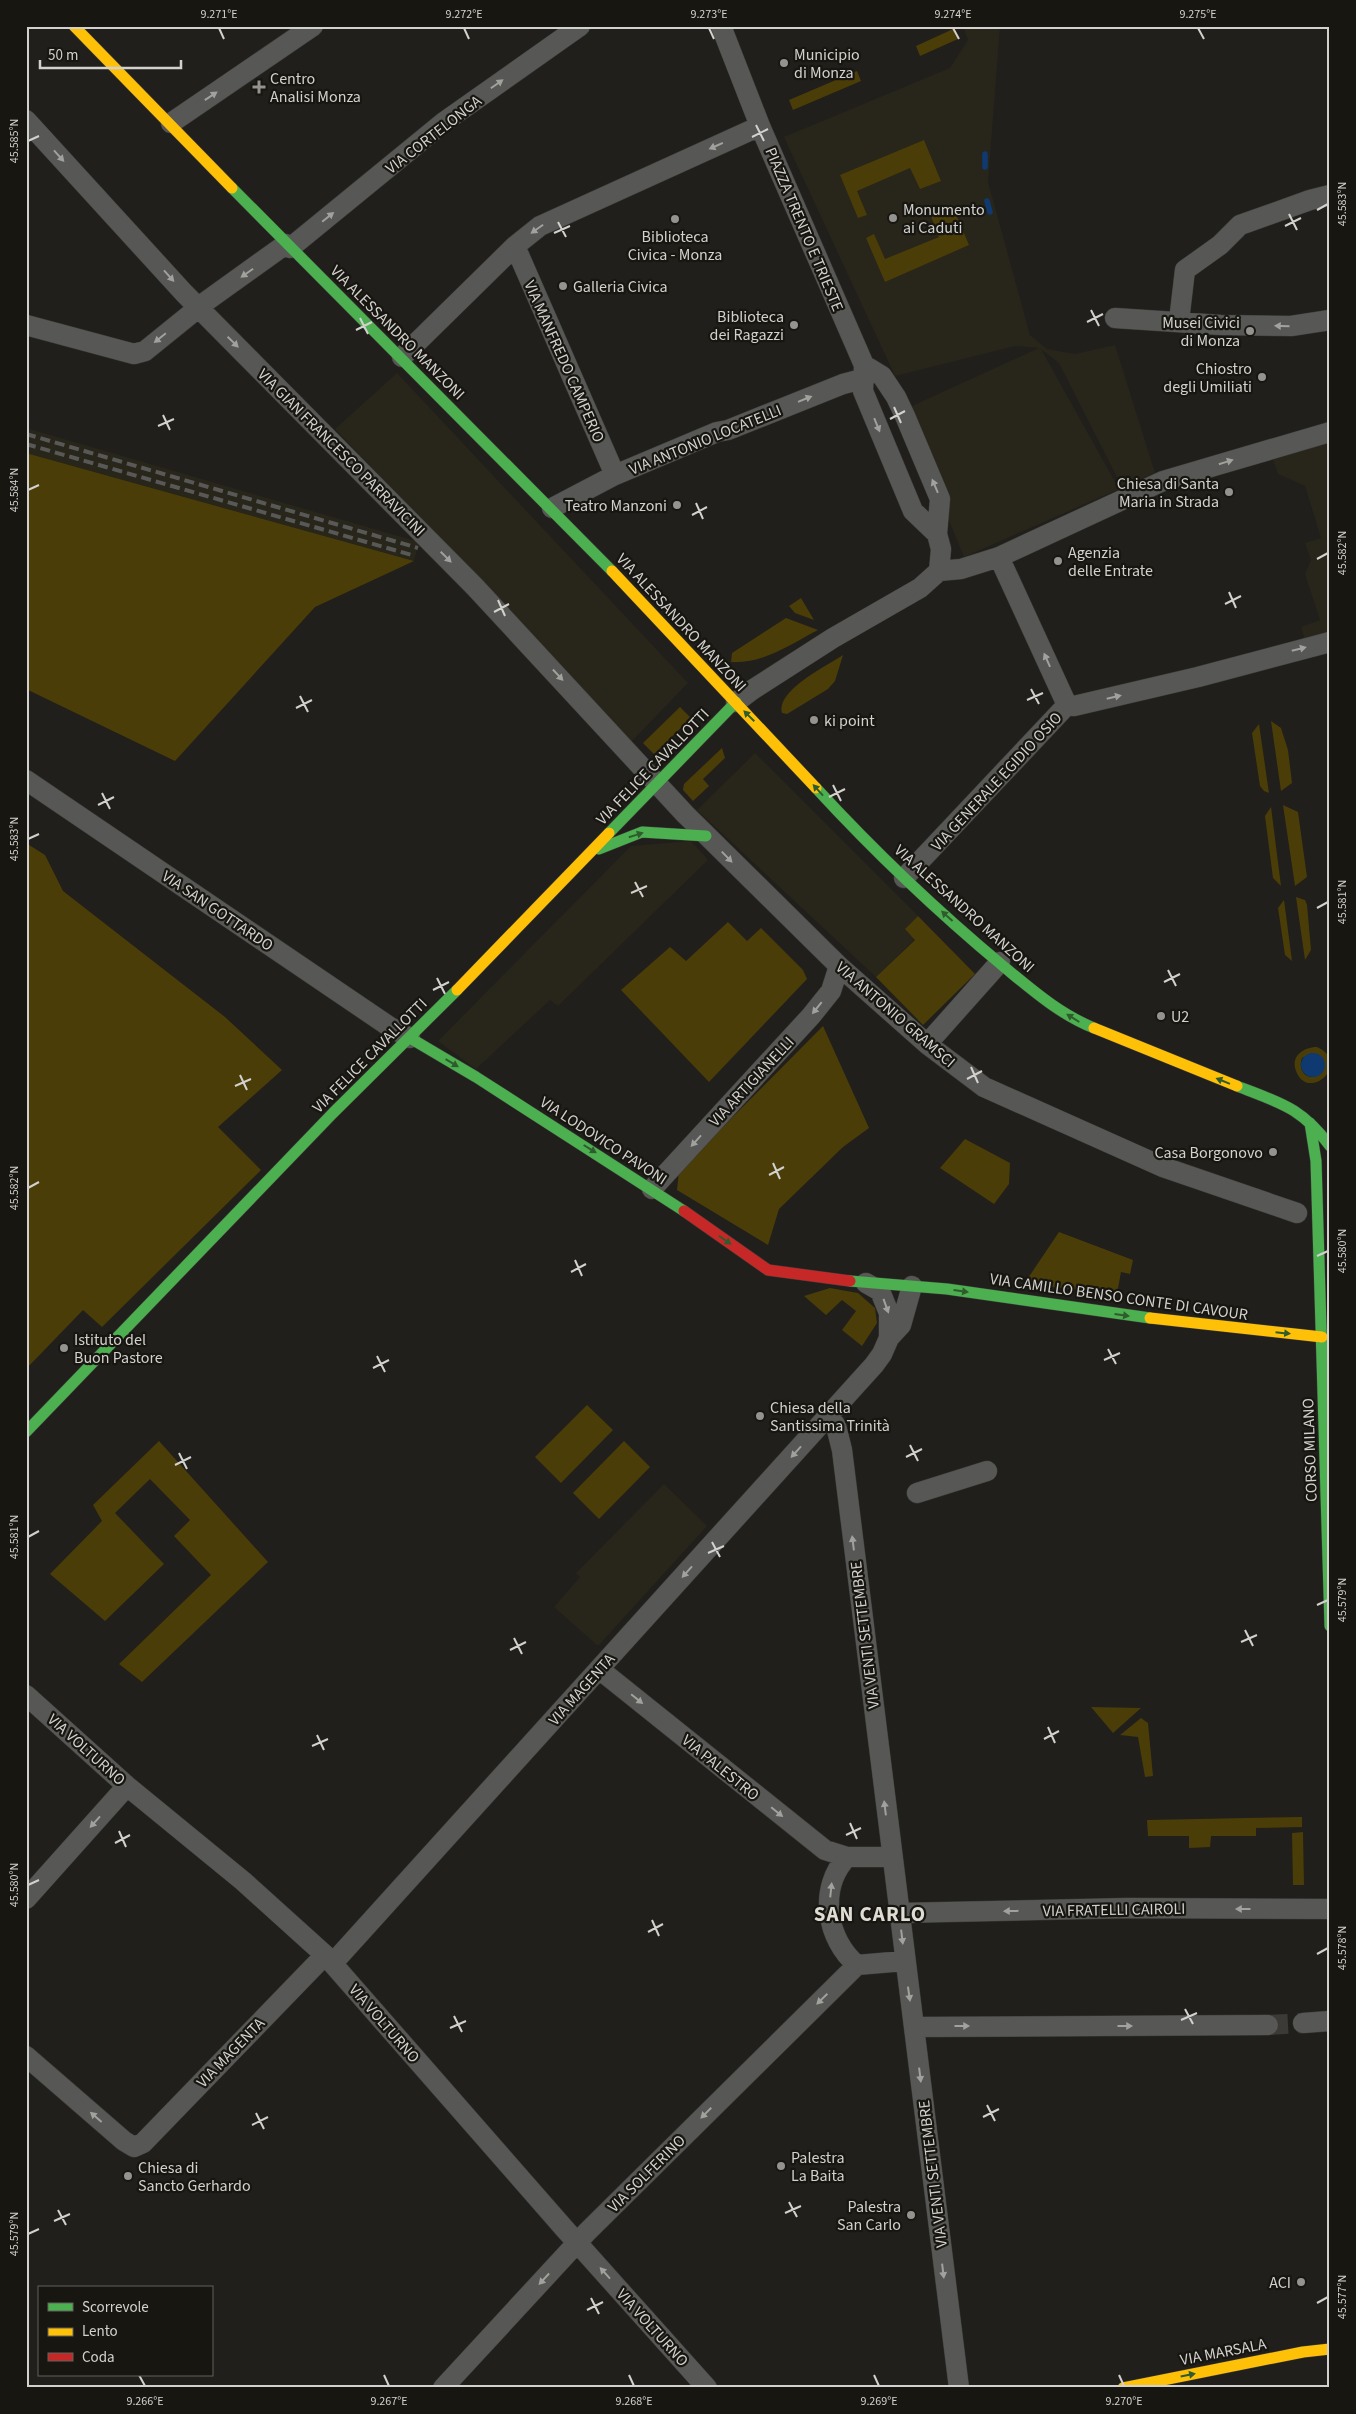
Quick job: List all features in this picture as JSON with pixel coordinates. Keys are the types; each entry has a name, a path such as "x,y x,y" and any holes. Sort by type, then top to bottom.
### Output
{"street":[{"name":"VIA ALESSANDRO MANZONI","path":"74,26 171,123 288,246 402,357 552,508 828,801 904,878 1046,1001 1081,1023 1296,1110 1306,1118 1330,1146"},
{"path":"171,123 313,26"},
{"name":"VIA CORTELONGA","path":"26,325 134,354 145,351 198,308 288,246 444,122 580,26"},
{"name":"PIAZZA TRENTO E TRIESTE","path":"721,26 760,126 863,372 863,391 913,511 936,534"},
{"name":"VIA GIAN FRANCESCO PARRAVICINI","path":"26,120 198,308 475,587 603,723 656,784"},
{"path":"402,357 515,246 540,226 760,126"},
{"path":"1179,321 1185,270 1220,245 1240,225 1310,200 1330,195"},
{"name":"VIA MANFREDO CAMPERIO","path":"515,246 615,475"},
{"path":"1115,318 1221,325 1291,326 1330,320"},
{"path":"863,372 882,376 896,398 940,499 936,534 941,550 939,571"},
{"name":"VIA ANTONIO LOCATELLI","path":"552,508 615,475 718,432 728,430 843,384 863,372"},
{"path":"736,702 833,638 920,588 939,571 961,568 1000,557 1163,480 1330,432"},
{"path":"1000,557 1067,705 1074,706 1330,642"},
{"name":"VIA FELICE CAVALLOTTI","path":"26,1432 333,1112 410,1038 736,702"},
{"name":"VIA GENERALE EGIDIO OSIO","path":"904,878 1067,705"},
{"name":"VIA SAN GOTTARDO","path":"26,780 390,1027 410,1038"},
{"name":"VIA ANTONIO GRAMSCI","path":"656,784 838,966 927,1044 984,1087 1163,1168 1297,1213"},
{"path":"591,852 642,832 706,836"},
{"path":"927,1044 1000,962"},
{"name":"VIA ARTIGIANELLI","path":"652,1189 811,1016 831,991 838,966"},
{"name":"VIA LODOVICO PAVONI","path":"410,1038 476,1077 652,1189 768,1270 777,1273"},
{"path":"1276,1102 1304,1103"},
{"path":"1306,1118 1315,1146 1317,1211"},
{"path":"1317,1211 1319,1180 1330,1157"},
{"name":"CORSO MILANO","path":"1317,1211 1330,1626"},
{"path":"1319,1273 1330,1256"},
{"name":"VIA CAMILLO BENSO CONTE DI CAVOUR","path":"777,1273 866,1283 947,1289 1126,1315 1322,1337"},
{"path":"866,1283 880,1291 889,1313 889,1338"},
{"name":"VIA MAGENTA","path":"26,2056 124,2141 134,2147 143,2143 329,1959 599,1669 829,1416 882,1354 889,1338 901,1325 912,1286"},
{"name":"VIA VENTI SETTEMBRE","path":"829,1416 836,1426 842,1450 891,1857 959,2388"},
{"path":"917,1493 987,1470"},
{"name":"VIA PALESTRO","path":"599,1669 819,1845 834,1855 847,1857"},
{"name":"VIA VOLTURNO","path":"26,1695 127,1786 243,1881 329,1959 577,2243 707,2388"},
{"path":"26,1898 127,1786"},
{"path":"891,1857 847,1857 833,1878 830,1910 833,1932 837,1942 857,1965 904,1961"},
{"name":"VIA FRATELLI CAIROLI","path":"899,1913 1128,1908 1330,1908"},
{"name":"VIA SOLFERINO","path":"442,2388 577,2243 857,1965"},
{"path":"1304,2023 1330,2021"},
{"path":"914,2027 1268,2025"},
{"name":"VIA MARSALA","path":"1123,2388 1302,2352 1330,2349"}],"shaded area":[{"path":"963,26 1000,26 988,182 1030,335 1047,349 1075,354 1115,345 1155,473 1122,487 1059,363 1041,349 1119,489 964,557 903,410 1039,348 1015,346 895,376 784,137 950,68 968,40"},
{"path":"953,29 958,39 920,56 916,46"},
{"path":"857,71 861,81 793,110 789,100"},
{"path":"924,140 941,181 920,189 910,168 857,191 867,215 858,218 840,175"},
{"path":"952,205 969,245 885,282 866,238 874,234 885,259 939,237 930,214"},
{"path":"397,373 688,683 631,742 335,429"},
{"path":"26,428 419,542 414,561 26,453"},
{"path":"1330,439 1330,639 1306,644 1301,627 1320,620 1305,574 1311,560 1305,543 1321,538 1305,486 1278,474 1271,453"},
{"path":"26,453 414,561 315,607 175,761 26,689"},
{"path":"801,598 814,620 795,613 789,606"},
{"path":"786,618 818,630 776,652 754,660 731,662 732,653"},
{"path":"843,655 835,681 828,689 787,714 782,713 782,705 786,696 794,688 804,679"},
{"path":"680,707 691,718 654,754 643,743"},
{"path":"1271,721 1281,728 1288,750 1292,783 1281,791"},
{"path":"1259,724 1269,793 1260,786 1252,733"},
{"path":"722,748 725,758 703,779 709,786 693,801 683,790 684,784"},
{"path":"755,753 918,916 906,929 915,939 876,977 697,810"},
{"path":"1283,805 1298,812 1307,877 1295,886"},
{"path":"1271,807 1281,886 1273,878 1265,816"},
{"path":"691,841 708,860 558,1006 550,1000 476,1069 438,1041 631,846"},
{"path":"26,843 45,855 63,891 225,1017 282,1070 218,1127 261,1170 102,1327 83,1310 26,1369"},
{"path":"1296,897 1305,900 1307,905 1311,950 1305,960"},
{"path":"1284,900 1292,961 1285,955 1278,908"},
{"path":"918,916 975,974 923,1025 876,977 915,940 905,929"},
{"path":"728,922 747,941 761,928 803,970 807,979 709,1082 621,990 670,947 686,961"},
{"path":"823,1026 869,1128 843,1147 779,1209 768,1245 677,1190 679,1171"},
{"path":"1312,1047 1317,1047 1327,1054 1331,1062 1329,1070 1324,1077 1317,1082 1309,1083 1302,1080 1296,1071 1295,1061 1299,1053","holes":["1312,1053 1323,1058 1315,1077 1308,1076 1301,1069 1302,1058"]},
{"path":"965,1139 1010,1163 1009,1184 994,1204 940,1168"},
{"path":"1059,1232 1133,1260 1130,1274 1121,1272 1117,1294 1024,1284"},
{"path":"830,1288 858,1293 875,1308 877,1323 862,1346 842,1330 856,1311 842,1300 826,1315 804,1296"},
{"path":"587,1405 613,1430 561,1483 535,1457"},
{"path":"159,1441 268,1562 142,1682 119,1664 211,1575 174,1536 190,1520 150,1479 115,1513 164,1564 105,1621 50,1574 102,1521 93,1505"},
{"path":"624,1441 650,1467 599,1519 573,1493"},
{"path":"664,1484 707,1526 598,1646 554,1607 580,1577 576,1573"},
{"path":"1091,1707 1141,1708 1113,1733"},
{"path":"1141,1718 1148,1723 1153,1776 1145,1777 1138,1737 1120,1735"},
{"path":"1302,1817 1302,1827 1256,1828 1256,1836 1211,1836 1210,1847 1189,1848 1189,1836 1148,1836 1147,1820"},
{"path":"1303,1832 1304,1885 1293,1885 1292,1833"}],"water":[{"path":"1313,1053 1322,1056 1325,1065 1322,1074 1313,1077 1304,1074 1301,1065 1304,1056"}],"waterway":[{"path":"985,154 985,167"},
{"path":"987,201 990,212"}],"tunnel":[{"path":"1268,2025 1303,2023"}],"railway":[{"path":"26,434 418,548"},
{"path":"26,444 415,556"}],"traffic: fast":[{"path":"232,188 612,571"},
{"path":"609,833 736,702"},
{"path":"816,788 906,880 978,945 1046,1000 1069,1016 1094,1028"},
{"path":"599,849 642,832 706,836"},
{"path":"26,1432 333,1113 457,990"},
{"path":"410,1038 476,1077 684,1211"},
{"path":"1237,1086 1278,1102 1299,1114 1330,1146"},
{"path":"1310,1123 1316,1161 1330,1626"},
{"path":"850,1281 947,1289 1150,1318"}],"traffic: slow":[{"path":"74,26 232,188"},
{"path":"612,571 816,788"},
{"path":"457,990 609,833"},
{"path":"1094,1028 1237,1086"},
{"path":"1150,1318 1322,1337"},
{"path":"1123,2388 1303,2352 1330,2349"}],"traffic: jam":[{"path":"684,1211 768,1270 850,1281"}],"place":[{"name":"Municipio di Monza","path":"784,63"},
{"name":"Centro Analisi Monza","path":"259,87"},
{"name":"Monumento ai Caduti","path":"893,218"},
{"name":"Biblioteca Civica - Monza","path":"675,219"},
{"name":"Galleria Civica","path":"563,286"},
{"name":"Biblioteca dei Ragazzi","path":"794,325"},
{"name":"Musei Civici di Monza","path":"1250,331"},
{"name":"Chiostro degli Umiliati","path":"1262,377"},
{"name":"Chiesa di Santa Maria in Strada","path":"1229,492"},
{"name":"Teatro Manzoni","path":"677,505"},
{"name":"Agenzia delle Entrate","path":"1058,561"},
{"name":"ki point","path":"814,720"},
{"name":"U2","path":"1161,1016"},
{"name":"Casa Borgonovo","path":"1273,1152"},
{"name":"Istituto del Buon Pastore","path":"64,1348"},
{"name":"Chiesa della Santissima Trinità","path":"760,1416"},
{"name":"Palestra La Baita","path":"781,2166"},
{"name":"Chiesa di Sancto Gerhardo","path":"128,2176"},
{"name":"Palestra San Carlo","path":"911,2215"},
{"name":"ACI","path":"1301,2282"}],"district":[{"name":"SAN CARLO","path":"870,1914"}]}
